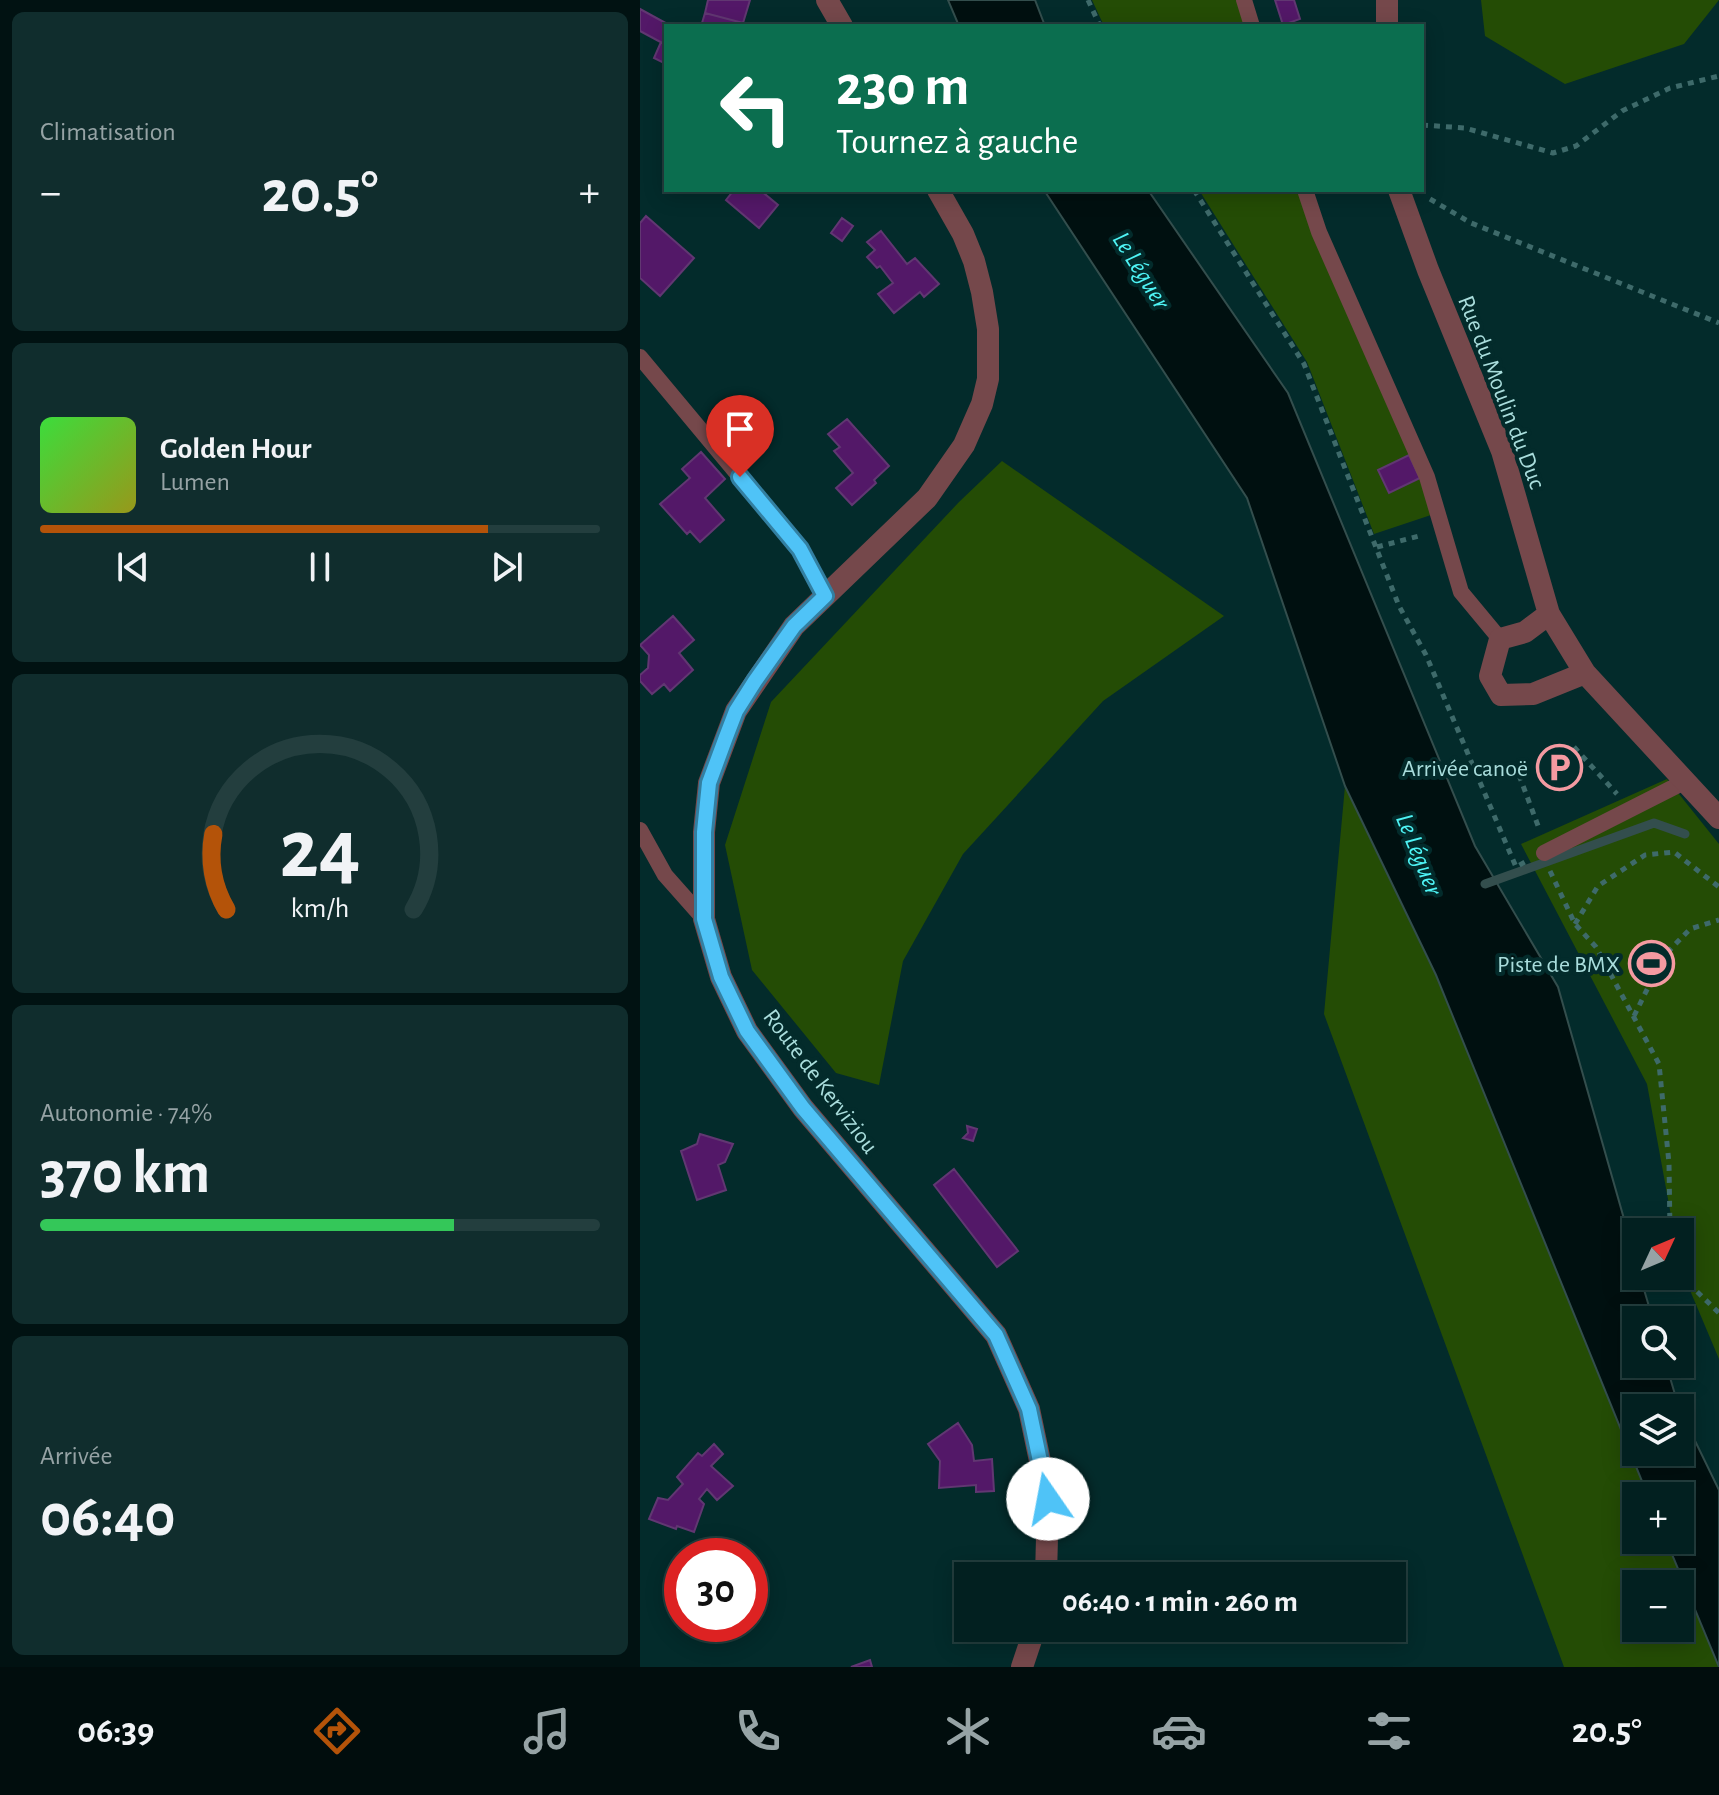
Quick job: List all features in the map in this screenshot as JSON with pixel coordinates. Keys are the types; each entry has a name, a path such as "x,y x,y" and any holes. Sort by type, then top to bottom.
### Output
{"street":[{"path":"827,0 841,24"},
{"path":"1387,0 1387,24"},
{"name":"Route de Kerviziou","path":"939,192 963,234 982,292 988,329 988,379 982,404 964,445 927,498 794,626 736,711 709,783 704,832 704,919 721,977 747,1031 803,1108 996,1335 1029,1409 1048,1499 1046,1562"},
{"name":"Rue du Moulin du Duc","path":"1400,192 1502,451 1549,614 1585,673 1719,818"},
{"path":"1549,614 1525,632 1500,639 1490,676 1501,695 1533,694 1585,673"},
{"path":"1022,1667 1030,1642"}],"lane":[{"path":"1244,0 1251,24"},
{"path":"1306,192 1319,232 1427,477 1461,592 1500,639"},
{"path":"640,357 800,549 825,596"},
{"path":"1546,859 1686,781"},
{"path":"640,830 665,875 704,919"}],"path":[{"path":"1088,0 1099,24"},
{"path":"1424,125 1465,128 1553,153 1576,146 1622,111 1670,88 1719,76"},
{"path":"1195,192 1304,364 1399,606 1426,655 1516,867 1546,859"},
{"path":"1427,197 1471,223 1719,323"},
{"path":"1377,547 1444,530"},
{"path":"1574,747 1631,810"},
{"path":"1519,775 1540,830 1546,859 1575,924 1596,947 1659,1064 1669,1163 1670,1218"},
{"path":"1575,924 1598,886 1645,855 1674,852 1719,887"},
{"path":"1634,1017 1663,957 1690,929 1719,920"},
{"path":"1694,1289 1719,1313"}],"green space":[{"path":"1092,0 1239,0 1247,24 1103,24"},
{"path":"1481,0 1719,0 1684,44 1565,84 1485,36"},
{"path":"1200,192 1303,192 1434,514 1374,534 1307,362"},
{"path":"1002,461 1224,616 1103,701 963,854 903,961 879,1085 836,1073 752,970 725,845 771,702 959,502"},
{"name":"Piste de BMX","path":"1667,779 1719,844 1719,1359 1690,1290 1694,1290 1694,1218 1671,1218 1647,1084 1521,844"},
{"path":"1345,786 1436,975 1622,1432 1622,1466 1636,1466 1642,1482 1622,1482 1622,1554 1672,1554 1679,1570 1622,1570 1622,1642 1694,1642 1694,1607 1719,1667 1564,1667 1324,1014"}],"water":[{"path":"948,0 1035,0 1044,24 958,24"},
{"name":"Le Léguer","path":"1045,192 1149,192 1288,393 1475,846 1558,987 1624,1218 1622,1290 1644,1290 1649,1306 1622,1306 1622,1378 1670,1378 1675,1394 1622,1394 1622,1432 1436,975 1345,786 1247,498"},
{"path":"1694,1439 1719,1490 1719,1667 1694,1607 1694,1570 1679,1570 1672,1554 1694,1554 1694,1482 1642,1482 1636,1466 1694,1466"}],"building":[{"path":"708,0 750,0 743,23 705,13"},
{"path":"1275,0 1294,0 1300,19 1283,24"},
{"path":"640,9 667,24 664,24 664,44 640,31"},
{"path":"705,13 743,23 705,24 702,23"},
{"path":"661,42 664,44 664,63 654,58"},
{"path":"732,192 762,192 778,205 759,228 726,200"},
{"path":"646,216 694,258 660,296 640,278 640,223"},
{"path":"842,218 853,226 842,241 831,233"},
{"path":"881,231 907,264 915,258 939,284 924,297 920,292 894,313 878,294 893,283 880,266 877,268 867,257 875,250 867,242"},
{"path":"847,419 889,466 852,505 836,488 853,473 834,451 840,447 828,434"},
{"path":"701,452 725,479 705,498 724,520 700,542 690,531 687,534 660,504 690,478 682,469"},
{"path":"1409,455 1420,478 1389,493 1378,470"},
{"path":"673,616 694,640 679,653 693,670 670,691 664,684 652,694 640,681 640,675 648,668 649,655 640,645"},
{"path":"967,1126 977,1129 973,1141 963,1138 968,1133"},
{"path":"700,1134 733,1144 725,1162 718,1165 726,1190 697,1200 681,1151 697,1144"},
{"path":"954,1169 1018,1251 997,1267 934,1185"},
{"path":"958,1423 972,1445 974,1461 992,1459 994,1491 976,1492 976,1485 939,1488 940,1461 928,1444"},
{"path":"714,1444 723,1454 711,1466 733,1486 717,1500 707,1489 699,1499 704,1504 694,1532 649,1519 658,1498 668,1500 683,1484 677,1477 698,1453 702,1456"},
{"path":"870,1660 872,1667 851,1667"}],"waterway":[{"path":"1485,884 1654,823 1685,834"}],"place":[{"name":"Arrivée canoë","path":"1559,768"},
{"name":"Piste de BMX","path":"1651,964"}],"route":[{"path":"740,477 800,549 825,596 794,626 745,696 736,711 709,783 704,832 704,919 721,977 747,1031 803,1108 996,1335 1029,1409 1048,1499"}]}
